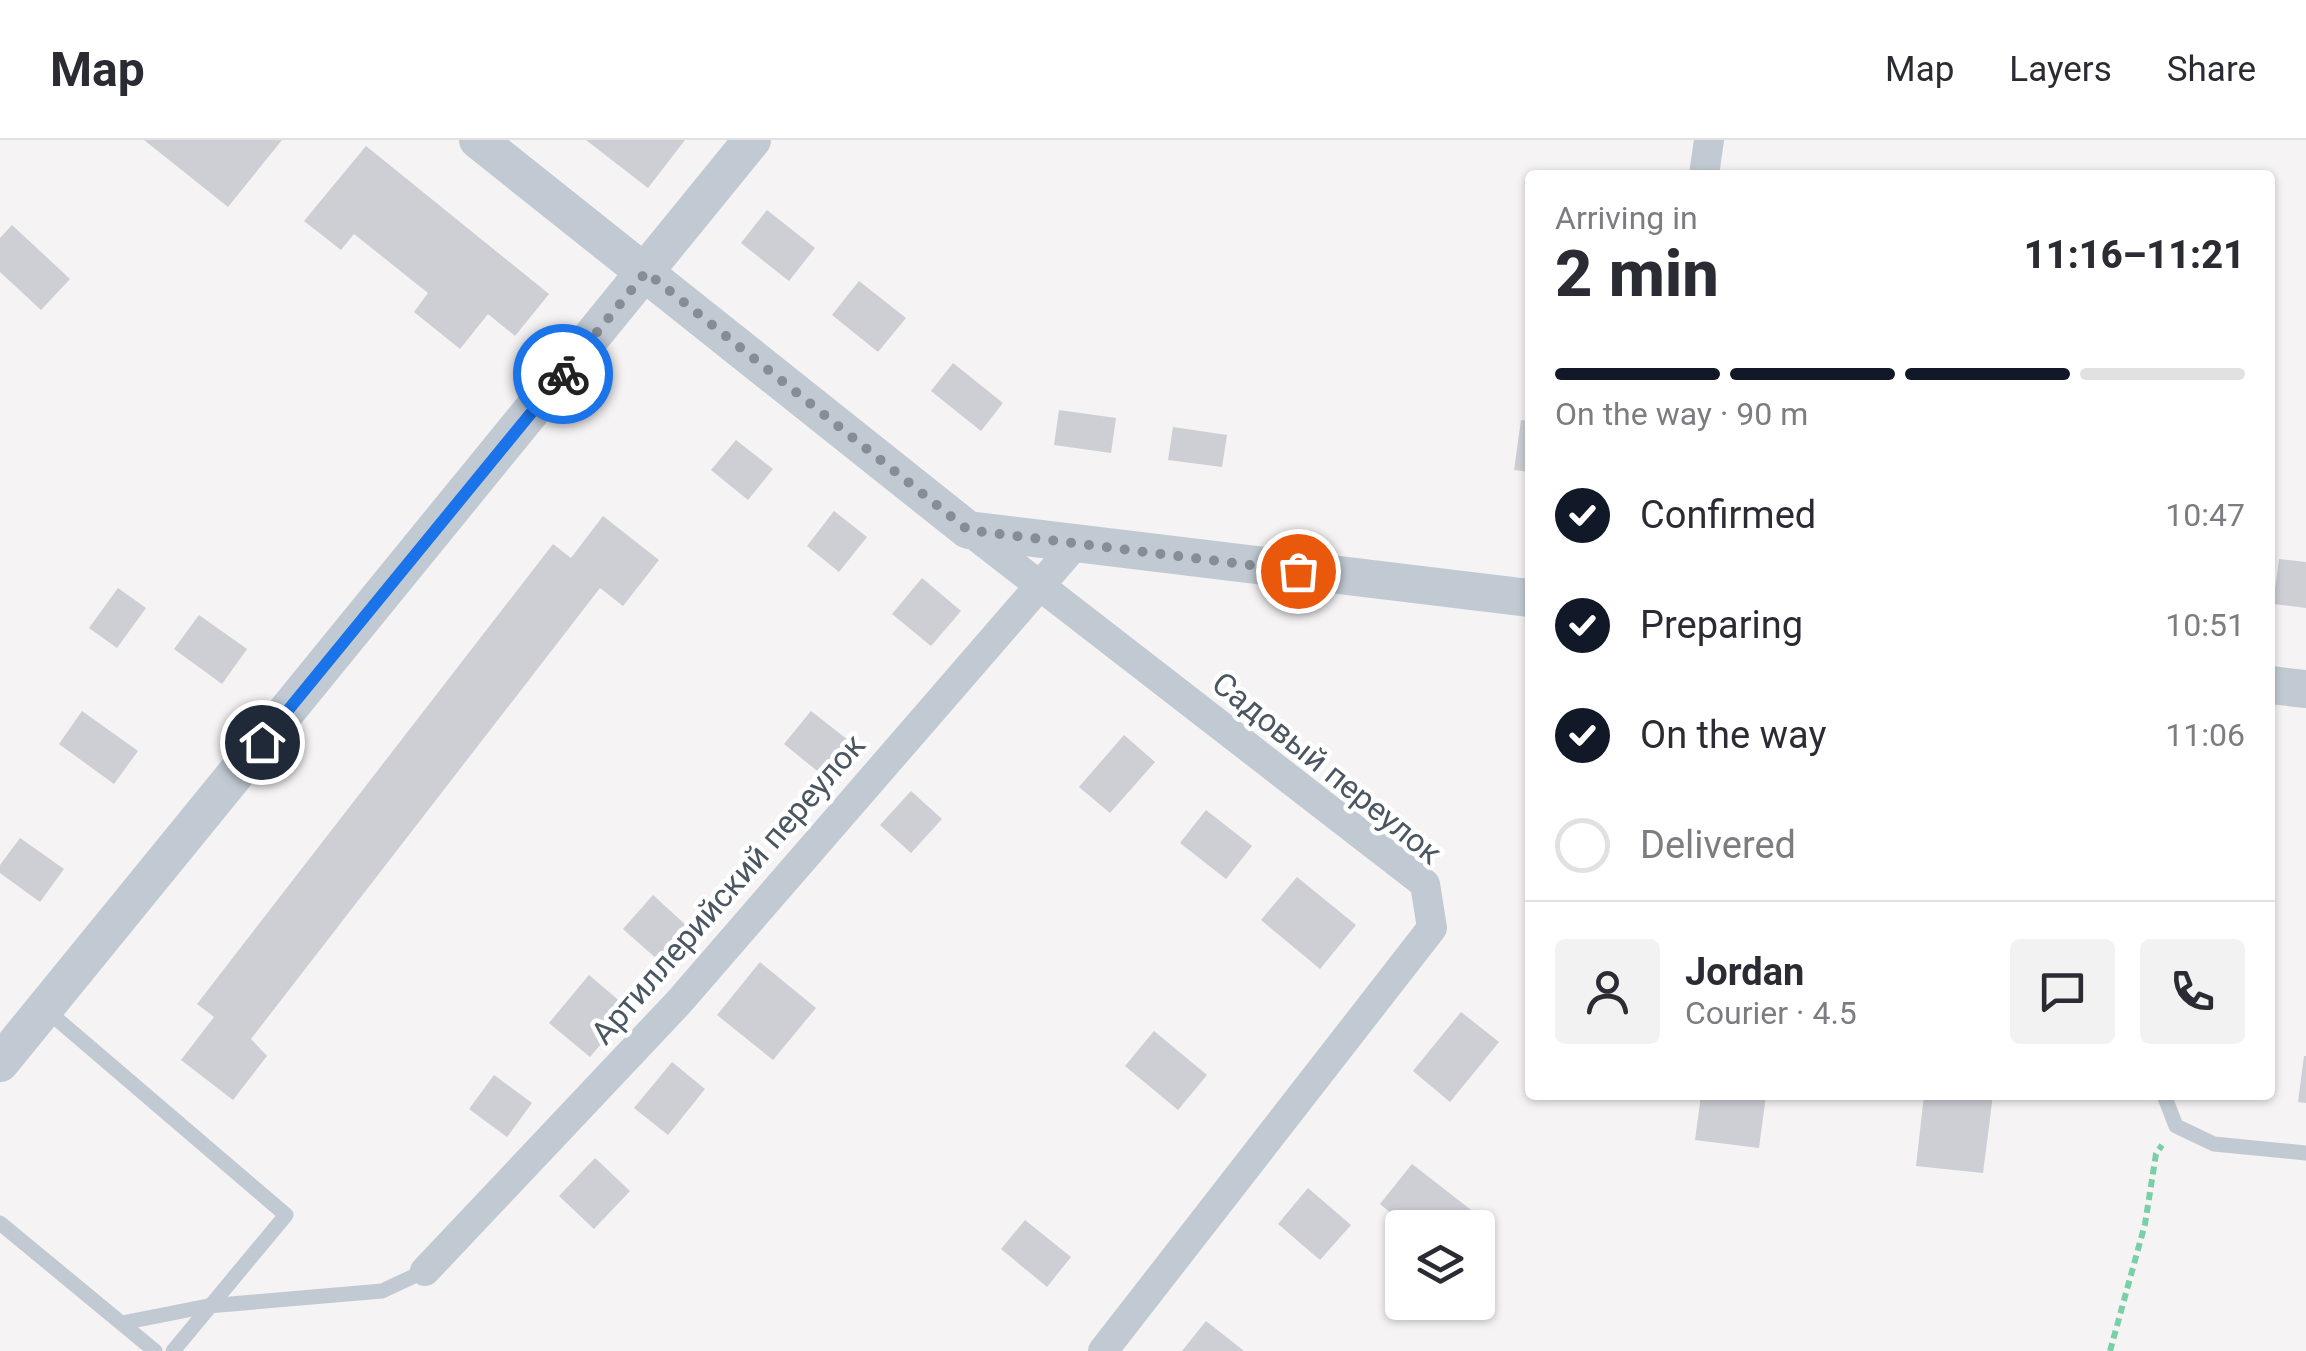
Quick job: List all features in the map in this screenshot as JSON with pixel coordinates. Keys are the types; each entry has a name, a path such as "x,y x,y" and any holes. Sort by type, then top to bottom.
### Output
{"street":[{"path":"478,140 968,530 1525,597"},
{"path":"0,1063 752,140"},
{"path":"1705,170 1709,140"},
{"name":"Садовый переулок","path":"968,530 1424,884 1432,928 1102,1351"},
{"name":"Артиллерийский переулок","path":"424,1271 679,1002 1075,545"},
{"path":"2275,686 2306,689"}],"lane":[{"path":"44,1008 286,1215 173,1351"},
{"path":"2166,1100 2176,1126 2214,1144 2306,1153"},
{"path":"0,1223 155,1351"},
{"path":"122,1323 208,1306 382,1291 424,1271"}],"path":[{"path":"2110,1351 2146,1224 2156,1154 2176,1126"}],"building":[{"path":"144,140 282,140 228,207"},
{"path":"586,140 685,140 648,188"},
{"path":"366,146 549,294 515,336 488,314 460,349 414,312 428,293 354,234 341,250 304,221"},
{"path":"767,210 815,248 789,281 741,243"},
{"path":"12,225 70,279 41,310 0,272 0,238"},
{"path":"859,281 906,318 878,352 832,315"},
{"path":"953,363 1003,403 981,431 931,391"},
{"path":"1059,410 1116,418 1111,453 1054,445"},
{"path":"1521,420 1525,420 1525,471 1514,470"},
{"path":"1173,427 1227,435 1222,467 1168,460"},
{"path":"736,440 773,469 748,500 711,470"},
{"path":"834,511 867,537 839,572 807,546"},
{"path":"603,516 659,560 623,606 600,588 251,1039 267,1056 233,1100 181,1060 214,1017 197,1004 553,544 571,558"},
{"path":"2279,559 2306,562 2306,608 2275,604"},
{"path":"922,578 961,611 931,646 892,614"},
{"path":"118,588 146,608 117,648 89,628"},
{"path":"199,615 247,649 222,684 174,649"},
{"path":"82,711 138,751 114,784 59,744"},
{"path":"811,711 848,740 821,774 784,744"},
{"path":"1124,735 1155,762 1110,813 1079,787"},
{"path":"911,791 942,819 911,853 880,825"},
{"path":"1206,810 1252,846 1226,879 1180,843"},
{"path":"20,838 64,869 40,902 0,873 0,865"},
{"path":"1297,877 1356,925 1320,969 1261,920"},
{"path":"653,895 687,926 658,960 623,929"},
{"path":"760,962 816,1008 773,1060 717,1015"},
{"path":"589,975 630,1010 590,1057 549,1023"},
{"path":"1461,1012 1499,1042 1450,1102 1413,1071"},
{"path":"1154,1031 1207,1075 1178,1110 1125,1066"},
{"path":"2306,1056 2306,1103 2298,1102"},
{"path":"672,1062 705,1089 668,1135 634,1108"},
{"path":"494,1075 532,1103 507,1137 469,1109"},
{"path":"1700,1100 1765,1100 1759,1148 1695,1140"},
{"path":"1923,1100 1992,1100 1983,1173 1916,1166"},
{"path":"595,1158 630,1191 594,1229 559,1196"},
{"path":"1412,1164 1471,1210 1387,1210 1380,1204"},
{"path":"1308,1188 1351,1225 1320,1260 1278,1224"},
{"path":"1025,1220 1071,1257 1047,1287 1001,1249"},
{"path":"1206,1321 1244,1351 1182,1351"}],"way so far":[{"path":"563,374 646,272 968,530 1298,571"}],"route":[{"path":"262,742 563,374"}]}
